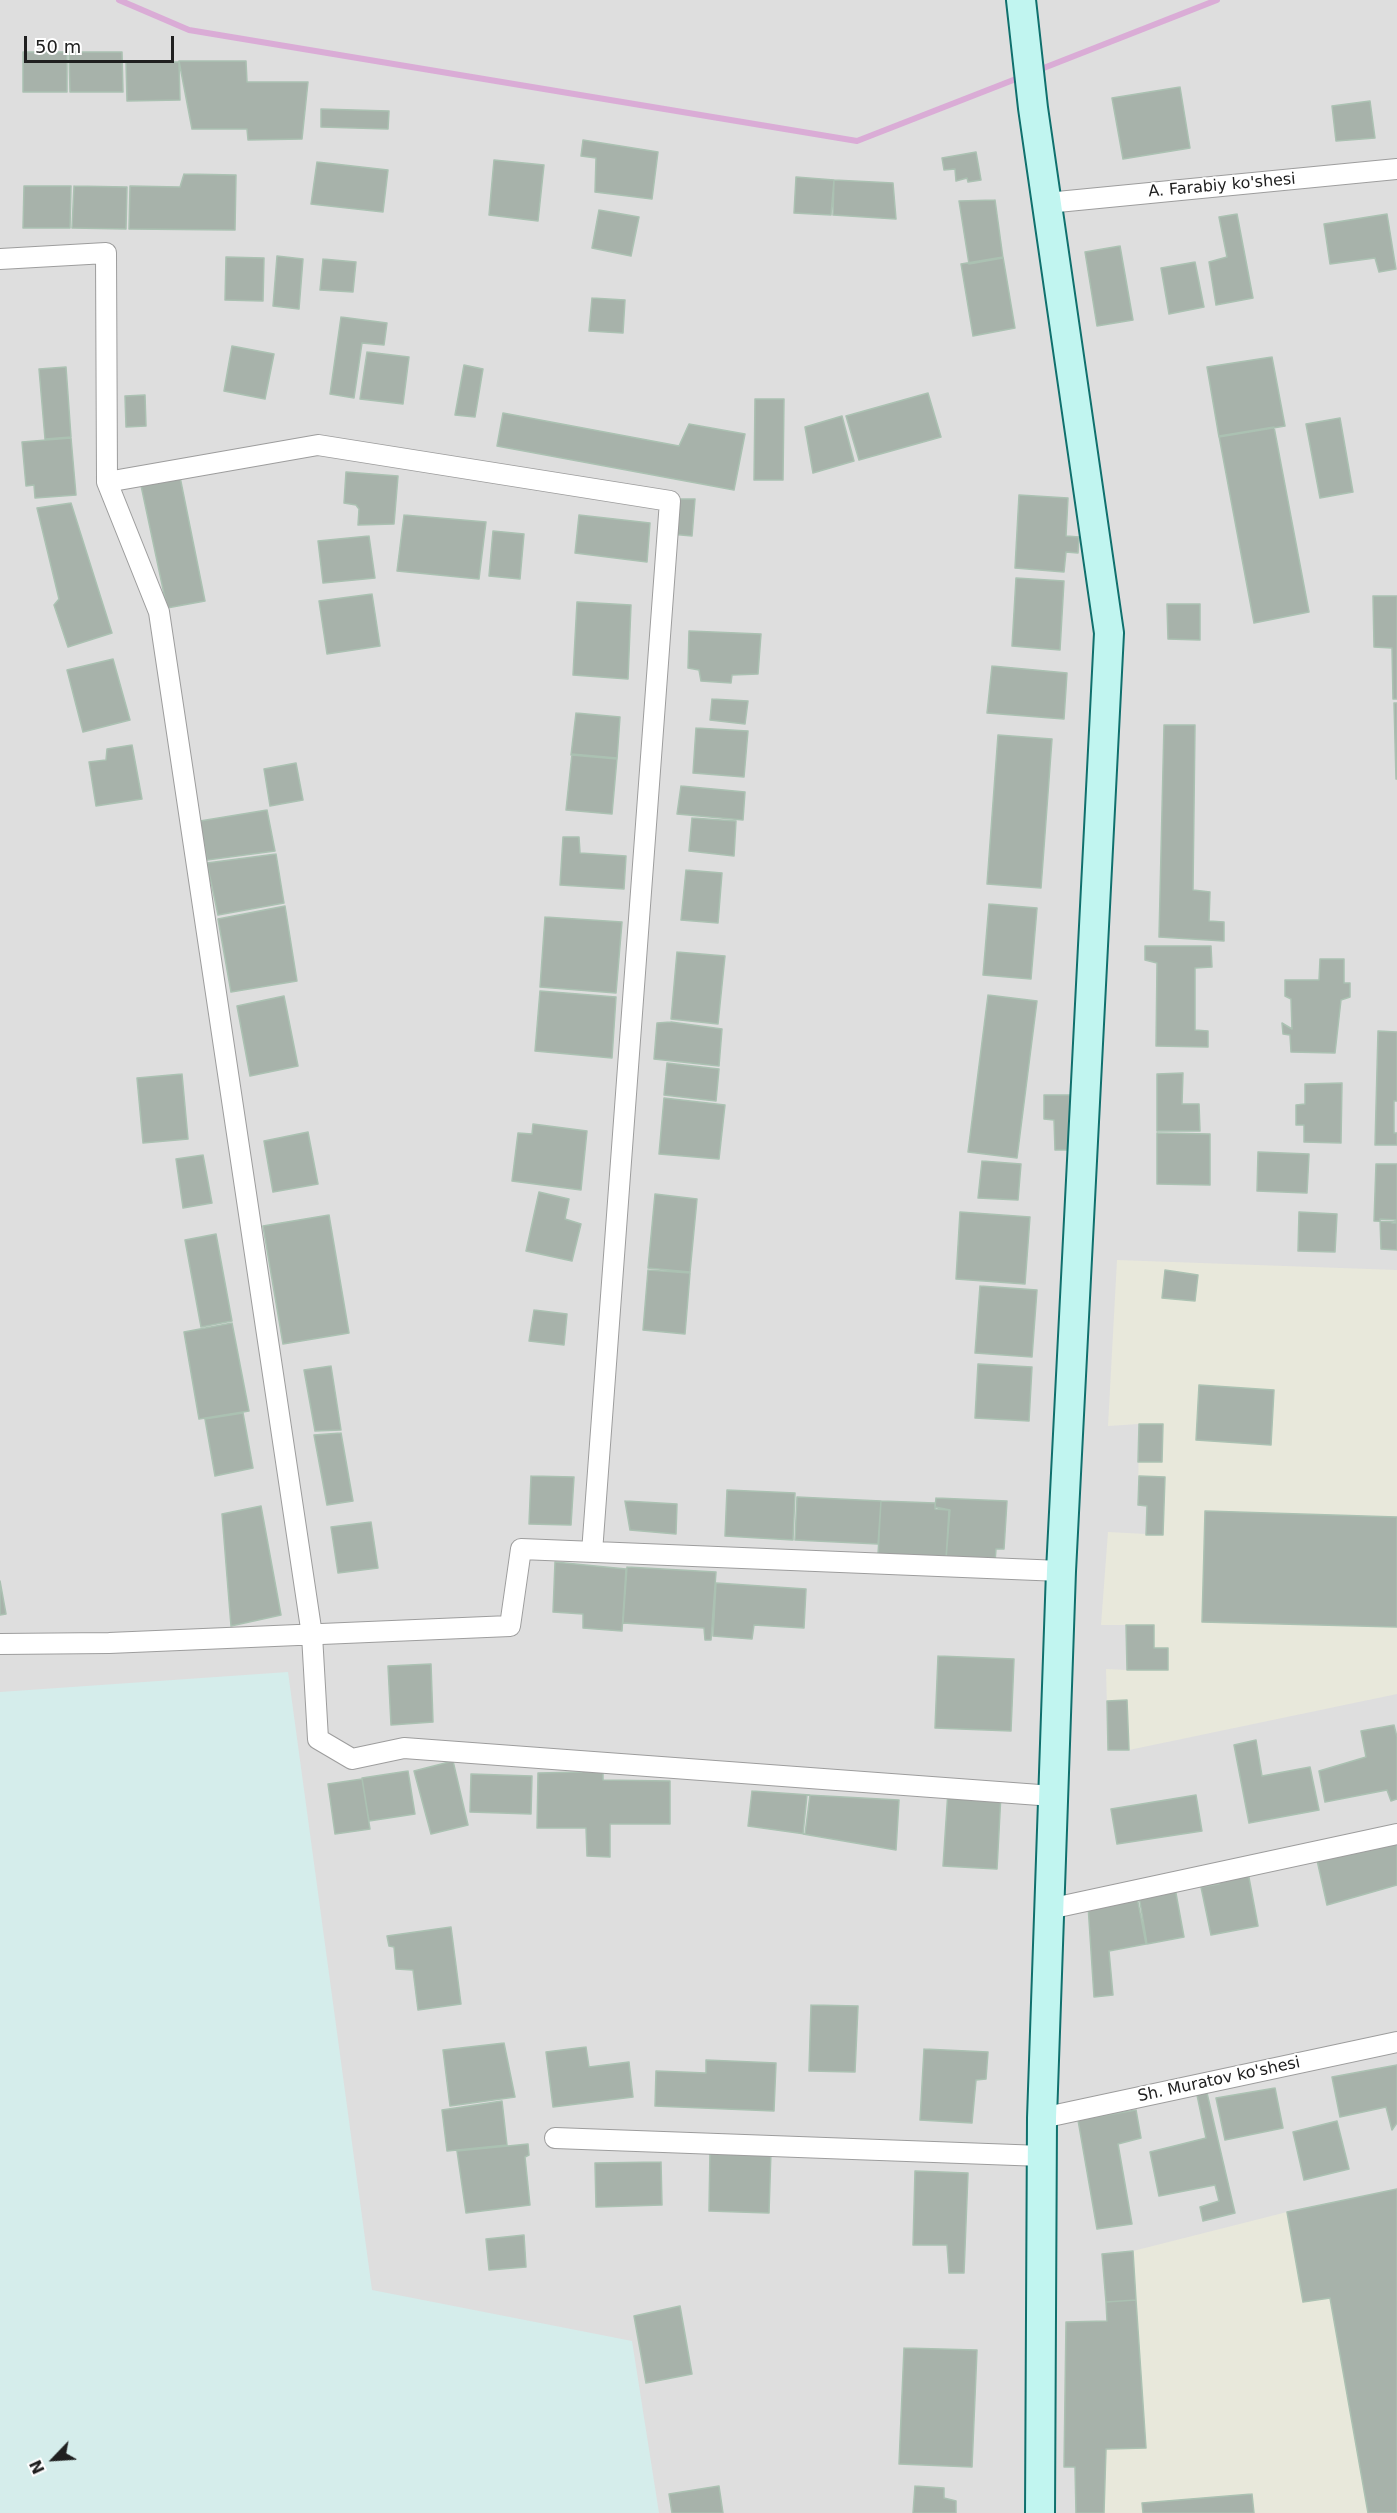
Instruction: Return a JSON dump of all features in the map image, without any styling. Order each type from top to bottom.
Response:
[{"type":"street","points":[[1021,0],[1047,203],[1109,633],[1061,1570],[1042,2118],[1040,2513]]},
{"type":"street","name":"A. Farabiy ko'shesi","points":[[1047,203],[1397,169]]},
{"type":"street","points":[[0,259],[106,253],[106,482],[159,612],[312,1635],[318,1739],[352,1759],[404,1748],[1053,1796]]},
{"type":"street","points":[[106,482],[318,446],[670,501],[592,1552]]},
{"type":"street","points":[[0,1644],[109,1643],[510,1626],[521,1549],[1061,1570]]},
{"type":"street","points":[[1049,1909],[1397,1834]]},
{"type":"street","name":"Sh. Muratov ko'shesi","points":[[1042,2118],[1397,2042]]},
{"type":"street","points":[[555,2138],[1042,2156]]},
{"type":"shaded area","points":[[0,0],[1397,0],[1397,2513],[0,2513]]},
{"type":"shaded area","points":[[1117,1260],[1397,1270],[1397,1694],[1129,1750],[1108,1750],[1106,1669],[1127,1670],[1126,1625],[1101,1625],[1108,1532],[1146,1534],[1147,1506],[1138,1505],[1139,1424],[1108,1426]]},
{"type":"shaded area","points":[[288,1672],[372,2290],[632,2341],[659,2513],[0,2513],[0,1692]]},
{"type":"shaded area","points":[[1397,2189],[1397,2513],[1076,2513],[1075,2467],[1064,2467],[1066,2322],[1107,2321],[1102,2254],[1133,2251],[1287,2212]]},
{"type":"building","points":[[23,52],[67,52],[67,92],[23,92]]},
{"type":"building","points":[[69,52],[122,52],[123,92],[70,92]]},
{"type":"building","points":[[179,61],[246,61],[247,82],[308,82],[302,139],[248,140],[247,129],[192,129]]},
{"type":"building","points":[[126,62],[179,62],[180,100],[127,101]]},
{"type":"building","points":[[1180,87],[1190,148],[1123,159],[1112,98]]},
{"type":"building","points":[[1370,101],[1375,138],[1336,141],[1332,106]]},
{"type":"building","points":[[321,109],[389,111],[388,129],[321,127]]},
{"type":"building","points":[[583,140],[658,152],[652,199],[595,192],[596,158],[581,156]]},
{"type":"building","points":[[976,152],[981,180],[968,182],[967,178],[956,181],[955,169],[944,170],[942,158]]},
{"type":"building","points":[[494,160],[544,165],[538,221],[489,215]]},
{"type":"building","points":[[317,162],[388,170],[383,212],[311,204]]},
{"type":"building","points":[[184,174],[236,175],[235,230],[129,229],[130,186],[180,187]]},
{"type":"building","points":[[796,177],[834,180],[831,215],[794,213]]},
{"type":"building","points":[[834,180],[893,183],[896,219],[833,215]]},
{"type":"building","points":[[24,186],[71,186],[70,228],[23,228]]},
{"type":"building","points":[[74,186],[127,187],[126,229],[72,228]]},
{"type":"building","points":[[995,200],[1003,258],[969,264],[959,201]]},
{"type":"building","points":[[599,210],[639,217],[631,256],[592,248]]},
{"type":"building","points":[[1237,214],[1253,298],[1216,305],[1209,262],[1227,257],[1219,217]]},
{"type":"building","points":[[1387,214],[1396,269],[1379,272],[1375,258],[1330,264],[1324,224]]},
{"type":"building","points":[[1120,246],[1133,320],[1097,326],[1085,252]]},
{"type":"building","points":[[277,256],[303,259],[299,309],[273,306]]},
{"type":"building","points":[[226,257],[264,258],[263,301],[225,300]]},
{"type":"building","points":[[1003,257],[1015,328],[973,336],[961,264]]},
{"type":"building","points":[[323,259],[356,262],[353,292],[320,290]]},
{"type":"building","points":[[1195,262],[1204,307],[1169,314],[1161,268]]},
{"type":"building","points":[[592,298],[625,300],[623,333],[589,331]]},
{"type":"building","points":[[341,317],[387,323],[384,345],[362,343],[354,398],[330,394]]},
{"type":"building","points":[[232,346],[274,354],[265,399],[224,391]]},
{"type":"building","points":[[367,352],[409,357],[403,404],[360,399]]},
{"type":"building","points":[[1272,357],[1285,426],[1219,437],[1207,367]]},
{"type":"building","points":[[464,365],[483,369],[475,417],[455,415]]},
{"type":"building","points":[[66,367],[71,437],[45,439],[39,369]]},
{"type":"building","points":[[928,393],[941,437],[859,460],[846,416]]},
{"type":"building","points":[[145,395],[146,426],[126,427],[125,396]]},
{"type":"building","points":[[755,399],[784,399],[783,480],[754,480]]},
{"type":"building","points":[[503,413],[679,446],[689,424],[745,434],[734,490],[497,446]]},
{"type":"building","points":[[842,416],[854,461],[813,473],[805,427]]},
{"type":"building","points":[[1340,418],[1353,492],[1320,498],[1306,424]]},
{"type":"building","points":[[1274,427],[1309,612],[1254,623],[1219,436]]},
{"type":"building","points":[[71,438],[76,495],[35,498],[34,485],[26,486],[22,442]]},
{"type":"building","points":[[178,467],[205,601],[167,608],[139,476]]},
{"type":"building","points":[[346,472],[398,476],[394,524],[358,525],[359,509],[356,505],[344,503]]},
{"type":"building","points":[[1019,495],[1068,498],[1066,536],[1079,537],[1078,553],[1066,552],[1064,572],[1015,568]]},
{"type":"building","points":[[674,499],[695,499],[692,536],[670,534]]},
{"type":"building","points":[[71,503],[112,633],[68,647],[54,605],[59,599],[37,508]]},
{"type":"building","points":[[404,515],[486,522],[479,579],[397,571]]},
{"type":"building","points":[[579,515],[650,523],[647,562],[575,553]]},
{"type":"building","points":[[493,531],[524,534],[520,579],[489,576]]},
{"type":"building","points":[[369,536],[375,578],[323,583],[318,541]]},
{"type":"building","points":[[1016,578],[1064,581],[1060,650],[1012,646]]},
{"type":"building","points":[[372,594],[380,646],[327,654],[319,601]]},
{"type":"building","points":[[1373,596],[1397,596],[1397,699],[1393,699],[1392,648],[1374,647]]},
{"type":"building","points":[[577,602],[631,605],[628,679],[573,675]]},
{"type":"building","points":[[1167,604],[1200,604],[1200,640],[1168,639]]},
{"type":"building","points":[[689,631],[761,634],[758,674],[732,675],[731,683],[701,681],[699,670],[688,668]]},
{"type":"building","points":[[113,659],[130,720],[83,732],[67,670]]},
{"type":"building","points":[[992,666],[1067,673],[1064,719],[987,713]]},
{"type":"building","points":[[712,699],[748,701],[745,724],[710,720]]},
{"type":"building","points":[[1394,703],[1397,703],[1397,779],[1396,779]]},
{"type":"building","points":[[576,713],[620,717],[617,759],[571,755]]},
{"type":"building","points":[[1164,725],[1195,725],[1193,890],[1210,892],[1209,921],[1224,922],[1224,941],[1159,937]]},
{"type":"building","points":[[696,728],[748,731],[744,777],[693,773]]},
{"type":"building","points":[[998,735],[1052,739],[1041,888],[987,884]]},
{"type":"building","points":[[132,745],[142,799],[96,806],[89,762],[106,760],[107,749]]},
{"type":"building","points":[[572,754],[617,758],[612,814],[566,810]]},
{"type":"building","points":[[296,763],[303,800],[270,806],[264,769]]},
{"type":"building","points":[[681,786],[745,792],[743,820],[677,814]]},
{"type":"building","points":[[267,810],[275,851],[207,860],[200,821]]},
{"type":"building","points":[[692,818],[736,821],[734,856],[689,851]]},
{"type":"building","points":[[563,837],[579,837],[580,853],[626,856],[624,889],[560,885]]},
{"type":"building","points":[[276,854],[284,903],[218,915],[207,863]]},
{"type":"building","points":[[686,870],[722,873],[718,923],[681,920]]},
{"type":"building","points":[[989,904],[1037,908],[1031,979],[983,975]]},
{"type":"building","points":[[285,906],[297,981],[231,992],[218,919]]},
{"type":"building","points":[[545,917],[622,922],[616,993],[540,987]]},
{"type":"building","points":[[1145,946],[1211,946],[1212,967],[1195,968],[1195,1030],[1208,1031],[1208,1047],[1156,1046],[1157,963],[1145,960]]},
{"type":"building","points":[[677,952],[725,956],[718,1024],[671,1019]]},
{"type":"building","points":[[1320,959],[1344,959],[1344,983],[1350,983],[1350,997],[1341,1000],[1335,1053],[1291,1052],[1290,1035],[1283,1034],[1282,1023],[1292,1029],[1291,999],[1285,996],[1285,980],[1319,980]]},
{"type":"building","points":[[540,991],[616,997],[612,1058],[535,1051]]},
{"type":"building","points":[[988,995],[1037,1001],[1017,1158],[968,1152]]},
{"type":"building","points":[[284,996],[298,1066],[250,1076],[237,1006]]},
{"type":"building","points":[[671,1022],[722,1029],[719,1066],[654,1059],[657,1023]]},
{"type":"building","points":[[1378,1031],[1397,1032],[1397,1101],[1394,1101],[1394,1133],[1397,1133],[1397,1145],[1375,1145]]},
{"type":"building","points":[[667,1063],[719,1069],[716,1101],[664,1095]]},
{"type":"building","points":[[1183,1073],[1182,1104],[1199,1104],[1200,1131],[1157,1131],[1157,1074]]},
{"type":"building","points":[[182,1074],[188,1139],[143,1143],[137,1078]]},
{"type":"building","points":[[1342,1083],[1341,1143],[1304,1142],[1304,1125],[1296,1125],[1296,1105],[1305,1104],[1305,1084]]},
{"type":"building","points":[[1044,1095],[1071,1095],[1072,1150],[1055,1150],[1054,1120],[1044,1119]]},
{"type":"building","points":[[664,1098],[725,1105],[719,1159],[659,1154]]},
{"type":"building","points":[[533,1124],[587,1131],[581,1190],[512,1181],[518,1133],[532,1134]]},
{"type":"building","points":[[308,1132],[318,1184],[273,1192],[264,1141]]},
{"type":"building","points":[[1157,1133],[1210,1134],[1210,1185],[1157,1184]]},
{"type":"building","points":[[1258,1152],[1309,1154],[1307,1193],[1257,1191]]},
{"type":"building","points":[[203,1155],[212,1203],[183,1208],[176,1159]]},
{"type":"building","points":[[982,1161],[1021,1164],[1018,1200],[978,1198]]},
{"type":"building","points":[[1376,1164],[1397,1164],[1397,1222],[1374,1221]]},
{"type":"building","points":[[539,1192],[569,1199],[565,1219],[581,1224],[572,1261],[526,1251]]},
{"type":"building","points":[[655,1194],[697,1199],[690,1272],[648,1268]]},
{"type":"building","points":[[960,1212],[1030,1217],[1025,1284],[956,1279]]},
{"type":"building","points":[[1299,1212],[1337,1214],[1335,1252],[1298,1251]]},
{"type":"building","points":[[329,1215],[349,1333],[283,1344],[263,1226]]},
{"type":"building","points":[[1380,1219],[1397,1220],[1392,1223],[1397,1223],[1397,1250],[1381,1249]]},
{"type":"building","points":[[216,1234],[232,1321],[201,1327],[185,1240]]},
{"type":"building","points":[[648,1270],[690,1273],[685,1334],[643,1330]]},
{"type":"building","points":[[1165,1270],[1198,1275],[1195,1301],[1162,1298]]},
{"type":"building","points":[[980,1286],[1037,1290],[1032,1357],[975,1353]]},
{"type":"building","points":[[534,1310],[567,1314],[564,1345],[529,1341]]},
{"type":"building","points":[[232,1323],[249,1411],[199,1419],[184,1332]]},
{"type":"building","points":[[978,1364],[1032,1367],[1029,1421],[975,1418]]},
{"type":"building","points":[[331,1366],[341,1430],[315,1431],[304,1370]]},
{"type":"building","points":[[1199,1385],[1274,1390],[1271,1445],[1196,1440]]},
{"type":"building","points":[[243,1413],[253,1468],[215,1476],[205,1419]]},
{"type":"building","points":[[1139,1424],[1163,1424],[1162,1462],[1138,1462]]},
{"type":"building","points":[[341,1433],[353,1501],[327,1505],[314,1435]]},
{"type":"building","points":[[531,1476],[574,1477],[571,1525],[529,1524]]},
{"type":"building","points":[[1139,1476],[1165,1477],[1163,1535],[1146,1535],[1147,1506],[1138,1505]]},
{"type":"building","points":[[727,1490],[795,1493],[793,1540],[725,1536]]},
{"type":"building","points":[[797,1497],[881,1501],[878,1544],[795,1540]]},
{"type":"building","points":[[936,1498],[1007,1501],[1004,1549],[996,1549],[995,1562],[946,1559],[950,1510],[935,1507]]},
{"type":"building","points":[[625,1501],[677,1504],[676,1534],[630,1530]]},
{"type":"building","points":[[881,1501],[935,1503],[935,1509],[949,1510],[946,1559],[878,1555]]},
{"type":"building","points":[[261,1506],[281,1615],[231,1626],[222,1514]]},
{"type":"building","points":[[1205,1511],[1397,1517],[1397,1627],[1202,1622]]},
{"type":"building","points":[[371,1522],[378,1568],[338,1573],[331,1527]]},
{"type":"building","points":[[555,1562],[626,1569],[622,1631],[583,1628],[583,1614],[553,1612]]},
{"type":"building","points":[[627,1567],[716,1572],[711,1640],[705,1640],[704,1628],[623,1623]]},
{"type":"building","points":[[0,1581],[6,1614],[0,1615]]},
{"type":"building","points":[[716,1583],[806,1589],[804,1628],[754,1625],[752,1639],[713,1636]]},
{"type":"building","points":[[1126,1625],[1154,1625],[1154,1648],[1168,1648],[1168,1670],[1127,1670]]},
{"type":"building","points":[[938,1656],[1014,1659],[1011,1731],[935,1728]]},
{"type":"building","points":[[431,1664],[433,1722],[391,1725],[388,1666]]},
{"type":"building","points":[[1127,1700],[1129,1750],[1108,1750],[1107,1701]]},
{"type":"building","points":[[1394,1725],[1397,1737],[1397,1799],[1391,1801],[1387,1790],[1325,1802],[1319,1771],[1366,1757],[1361,1731]]},
{"type":"building","points":[[1256,1740],[1262,1776],[1310,1767],[1319,1810],[1249,1823],[1234,1745]]},
{"type":"building","points":[[453,1761],[468,1825],[431,1834],[414,1771]]},
{"type":"building","points":[[583,1765],[603,1765],[603,1780],[670,1781],[670,1824],[610,1824],[610,1857],[587,1856],[586,1828],[537,1828],[538,1773],[582,1772]]},
{"type":"building","points":[[408,1771],[415,1814],[369,1821],[362,1778]]},
{"type":"building","points":[[471,1774],[532,1776],[531,1814],[470,1812]]},
{"type":"building","points":[[362,1779],[370,1829],[335,1834],[328,1784]]},
{"type":"building","points":[[752,1791],[810,1795],[805,1834],[748,1826]]},
{"type":"building","points":[[948,1791],[1001,1794],[997,1869],[943,1866]]},
{"type":"building","points":[[807,1795],[899,1800],[896,1850],[803,1834]]},
{"type":"building","points":[[1196,1795],[1202,1831],[1117,1844],[1111,1809]]},
{"type":"building","points":[[1397,1843],[1397,1885],[1327,1905],[1317,1860]]},
{"type":"building","points":[[1247,1867],[1258,1926],[1211,1935],[1201,1887],[1219,1884],[1218,1873]]},
{"type":"building","points":[[1173,1877],[1184,1937],[1147,1944],[1137,1884]]},
{"type":"building","points":[[1137,1897],[1146,1944],[1109,1951],[1113,1995],[1094,1997],[1088,1905]]},
{"type":"building","points":[[451,1927],[461,2004],[418,2010],[413,1970],[396,1969],[394,1947],[389,1946],[387,1936]]},
{"type":"building","points":[[811,2005],[858,2006],[855,2072],[809,2071]]},
{"type":"building","points":[[504,2043],[515,2097],[450,2106],[443,2050]]},
{"type":"building","points":[[586,2047],[589,2067],[629,2062],[633,2097],[553,2107],[546,2052]]},
{"type":"building","points":[[924,2049],[988,2052],[986,2079],[976,2080],[972,2123],[920,2120]]},
{"type":"building","points":[[706,2060],[776,2063],[774,2111],[655,2106],[656,2071],[706,2073]]},
{"type":"building","points":[[1397,2065],[1397,2123],[1392,2130],[1386,2107],[1340,2117],[1332,2077]]},
{"type":"building","points":[[1275,2088],[1283,2128],[1225,2140],[1216,2098]]},
{"type":"building","points":[[1207,2093],[1235,2213],[1203,2221],[1200,2207],[1219,2201],[1215,2185],[1159,2196],[1150,2152],[1206,2138],[1197,2095]]},
{"type":"building","points":[[502,2101],[507,2145],[447,2151],[442,2110]]},
{"type":"building","points":[[1136,2110],[1141,2138],[1118,2144],[1132,2224],[1097,2229],[1078,2120]]},
{"type":"building","points":[[1337,2121],[1349,2169],[1304,2180],[1293,2132]]},
{"type":"building","points":[[528,2144],[529,2155],[525,2157],[530,2205],[466,2213],[457,2151]]},
{"type":"building","points":[[710,2149],[771,2151],[769,2213],[709,2211]]},
{"type":"building","points":[[661,2162],[662,2205],[596,2207],[595,2163]]},
{"type":"building","points":[[915,2171],[968,2173],[964,2273],[949,2273],[947,2245],[913,2245]]},
{"type":"building","points":[[1397,2189],[1397,2513],[1368,2513],[1330,2298],[1303,2302],[1287,2212]]},
{"type":"building","points":[[524,2235],[526,2267],[489,2270],[486,2239]]},
{"type":"building","points":[[1133,2251],[1136,2300],[1106,2302],[1102,2254]]},
{"type":"building","points":[[1136,2300],[1146,2448],[1106,2449],[1104,2513],[1076,2513],[1075,2467],[1064,2467],[1066,2322],[1107,2321],[1106,2302]]},
{"type":"building","points":[[680,2306],[692,2374],[646,2383],[634,2316]]},
{"type":"building","points":[[904,2348],[977,2350],[972,2467],[899,2464]]},
{"type":"building","points":[[719,2486],[723,2513],[672,2513],[669,2494]]},
{"type":"building","points":[[915,2486],[944,2488],[944,2498],[956,2501],[956,2513],[913,2513]]},
{"type":"building","points":[[1252,2494],[1254,2513],[1143,2513],[1142,2503]]},
{"type":"waterway","points":[[119,0],[189,30],[857,141],[1021,77]]},
{"type":"waterway","points":[[1036,71],[1217,0]]}]
